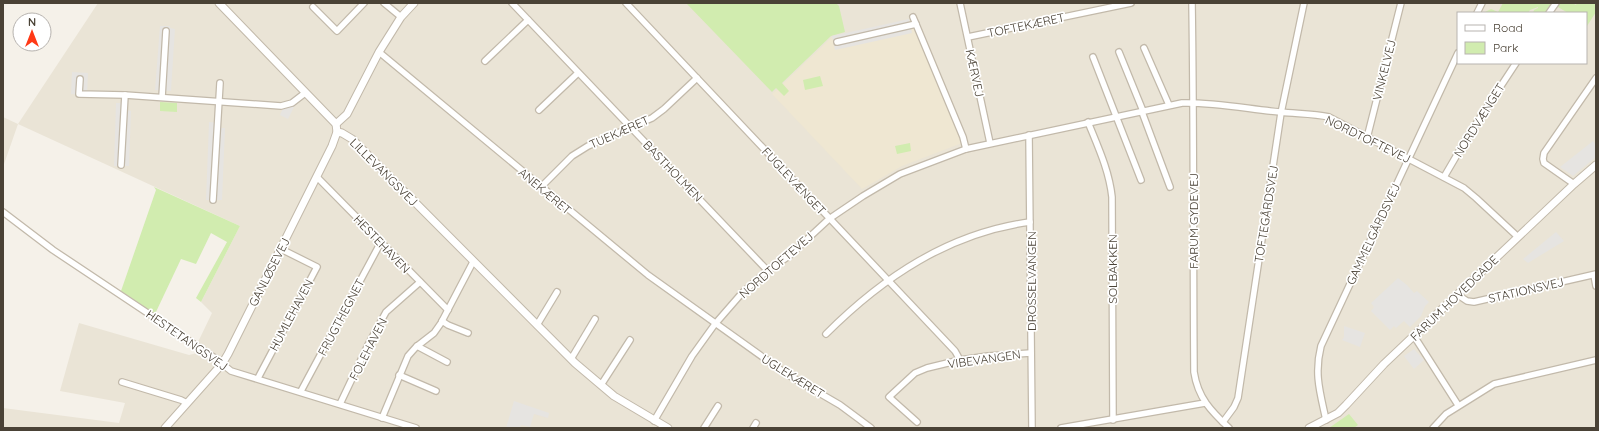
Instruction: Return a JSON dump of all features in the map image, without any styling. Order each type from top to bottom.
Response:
[{"type":"street","points":[[219,3],[336,124],[347,114],[379,52],[402,17],[414,3]]},
{"type":"street","points":[[313,7],[337,31],[364,3]]},
{"type":"street","points":[[384,3],[402,17]]},
{"type":"street","name":"BASTHOLMEN","points":[[512,3],[767,270]]},
{"type":"street","name":"FUGLEVÆNGET","points":[[626,3],[955,351],[960,360]]},
{"type":"street","name":"KÆRVEJ","points":[[960,3],[990,143]]},
{"type":"street","name":"TOFTEKÆRET","points":[[968,37],[1131,3]]},
{"type":"street","name":"FARUM GYDEVEJ","points":[[1192,3],[1194,103],[1192,204],[1194,372],[1198,391],[1205,403],[1229,428]]},
{"type":"street","name":"TOFTEGÅRDSVEJ","points":[[1223,422],[1234,407],[1238,398],[1281,113],[1304,3]]},
{"type":"street","name":"VINKELVEJ","points":[[1367,138],[1401,3]]},
{"type":"street","points":[[1478,12],[1482,3]]},
{"type":"street","points":[[1550,12],[1556,3]]},
{"type":"street","points":[[913,18],[963,137],[966,149]]},
{"type":"street","points":[[485,61],[528,20]]},
{"type":"street","points":[[837,42],[916,24]]},
{"type":"street","points":[[162,97],[166,31]]},
{"type":"street","points":[[1144,48],[1169,105]]},
{"type":"street","name":"ANEKÆRET","points":[[379,52],[648,275],[715,324]]},
{"type":"street","points":[[1119,52],[1170,187]]},
{"type":"street","name":"GAMMELGÅRDSVEJ","points":[[1326,420],[1317,373],[1317,362],[1321,346],[1457,55]]},
{"type":"street","points":[[1093,57],[1141,180]]},
{"type":"street","name":"NORDVÆNGET","points":[[1444,177],[1468,136],[1515,64]]},
{"type":"street","points":[[539,110],[578,73]]},
{"type":"street","name":"TUEKÆRET","points":[[541,187],[572,156],[588,146],[652,118],[664,109],[697,78]]},
{"type":"street","points":[[1574,184],[1544,162],[1543,157],[1544,153],[1596,78]]},
{"type":"street","points":[[80,79],[79,94],[162,97],[281,106],[292,103],[305,93]]},
{"type":"street","points":[[213,200],[220,83]]},
{"type":"street","points":[[122,165],[125,95]]},
{"type":"street","name":"NORDTOFTEVEJ","points":[[654,421],[692,356],[715,324],[742,293],[767,270],[788,256],[829,219],[900,174],[966,149],[1116,116],[1142,112],[1169,105],[1194,103],[1329,117],[1444,177],[1476,198],[1518,237]]},
{"type":"street","name":"SOLBAKKEN","points":[[1088,122],[1111,182],[1113,420]]},
{"type":"street","name":"LILLEVANGSVEJ","points":[[336,124],[337,132],[352,139],[571,359],[614,396],[668,428]]},
{"type":"street","name":"GANLØSEVEJ","points":[[165,428],[222,364],[317,177],[337,132]]},
{"type":"street","name":"DROSSELVANGEN","points":[[1030,135],[1032,428]]},
{"type":"street","name":"FARUM HOVEDGADE","points":[[1310,428],[1338,413],[1384,364],[1574,184],[1596,165]]},
{"type":"street","name":"HESTEHAVEN","points":[[317,177],[448,310]]},
{"type":"street","name":"HESTETANGSVEJ","points":[[3,212],[52,250],[215,358],[231,371],[301,391],[416,428]]},
{"type":"street","points":[[826,334],[887,280],[918,260],[962,240],[1005,226],[1030,222]]},
{"type":"street","name":"FRUGTHEGNET","points":[[301,391],[381,242]]},
{"type":"street","name":"HUMLEHAVEN","points":[[258,378],[317,267],[281,249]]},
{"type":"street","points":[[382,418],[408,356],[417,346],[434,333],[442,321],[473,262]]},
{"type":"street","points":[[1595,274],[1596,286]]},
{"type":"street","name":"STATIONSVEJ","points":[[1458,295],[1465,300],[1474,302],[1595,274]]},
{"type":"street","name":"FOLEHAVEN","points":[[340,404],[368,344],[386,312],[420,282]]},
{"type":"street","points":[[537,325],[557,292]]},
{"type":"street","points":[[571,359],[595,319]]},
{"type":"street","points":[[442,321],[468,333]]},
{"type":"street","name":"UGLEKÆRET","points":[[715,324],[785,373],[840,405],[871,428]]},
{"type":"street","points":[[1414,336],[1458,405]]},
{"type":"street","points":[[601,386],[630,340]]},
{"type":"street","points":[[417,346],[447,362]]},
{"type":"street","name":"VIBEVANGEN","points":[[917,422],[890,397],[915,372],[960,360],[988,356],[1031,353]]},
{"type":"street","points":[[1433,428],[1446,414],[1458,405],[1494,384],[1596,360]]},
{"type":"street","points":[[399,375],[436,391]]},
{"type":"street","points":[[122,382],[187,403]]},
{"type":"street","points":[[1061,428],[1205,403]]},
{"type":"street","points":[[704,428],[718,406]]},
{"type":"shaded area","points":[[98,3],[1596,3],[1596,428],[3,428],[3,408],[119,423],[125,403],[60,391],[79,323],[189,355],[201,352],[198,342],[212,313],[201,302],[240,226],[18,124]]},
{"type":"shaded area","points":[[909,19],[912,33],[835,50],[832,36]]},
{"type":"shaded area","points":[[913,20],[962,143],[902,166],[862,189],[772,94],[832,37]]},
{"type":"shaded area","points":[[160,26],[170,26],[170,28],[175,29],[171,91],[155,90]]},
{"type":"shaded area","points":[[72,72],[88,73],[87,95],[71,94]]},
{"type":"shaded area","points":[[116,103],[127,103],[127,110],[131,111],[129,166],[114,166]]},
{"type":"shaded area","points":[[292,103],[295,105],[288,119],[280,115],[284,106]]},
{"type":"shaded area","points":[[3,117],[18,124],[3,167]]},
{"type":"shaded area","points":[[209,122],[220,123],[220,128],[225,128],[222,200],[206,200]]},
{"type":"shaded area","points":[[1593,141],[1596,145],[1596,157],[1573,176],[1560,167]]},
{"type":"shaded area","points":[[1556,232],[1564,241],[1528,263],[1523,259]]},
{"type":"shaded area","points":[[1398,278],[1414,293],[1417,291],[1429,302],[1425,306],[1421,316],[1410,327],[1404,321],[1396,328],[1394,326],[1390,330],[1371,311],[1374,307],[1371,303]]},
{"type":"shaded area","points":[[1344,326],[1365,333],[1360,347],[1342,340],[1344,337]]},
{"type":"shaded area","points":[[1414,349],[1424,360],[1414,369],[1404,356]]},
{"type":"shaded area","points":[[514,401],[549,413],[548,418],[534,414],[530,427],[521,425],[520,428],[506,428]]},
{"type":"green space","points":[[686,3],[836,3],[839,6],[845,32],[831,36],[782,83],[789,91],[784,96],[776,88],[772,92]]},
{"type":"green space","points":[[1503,3],[1552,3],[1546,12],[1533,12],[1538,7],[1529,12],[1498,12]]},
{"type":"green space","points":[[1560,3],[1572,3],[1576,5],[1577,3],[1596,3],[1596,12],[1587,26],[1587,12],[1566,12],[1558,7]]},
{"type":"green space","points":[[1491,9],[1498,12],[1485,12]]},
{"type":"green space","points":[[820,76],[823,86],[805,90],[803,80]]},
{"type":"green space","points":[[160,102],[177,103],[177,112],[160,111]]},
{"type":"green space","points":[[910,143],[911,151],[897,154],[895,146]]},
{"type":"green space","points":[[154,187],[240,226],[201,302],[196,298],[227,242],[211,233],[196,264],[181,259],[155,314],[121,291],[156,190]]},
{"type":"green space","points":[[1349,414],[1358,425],[1354,428],[1329,428]]}]
